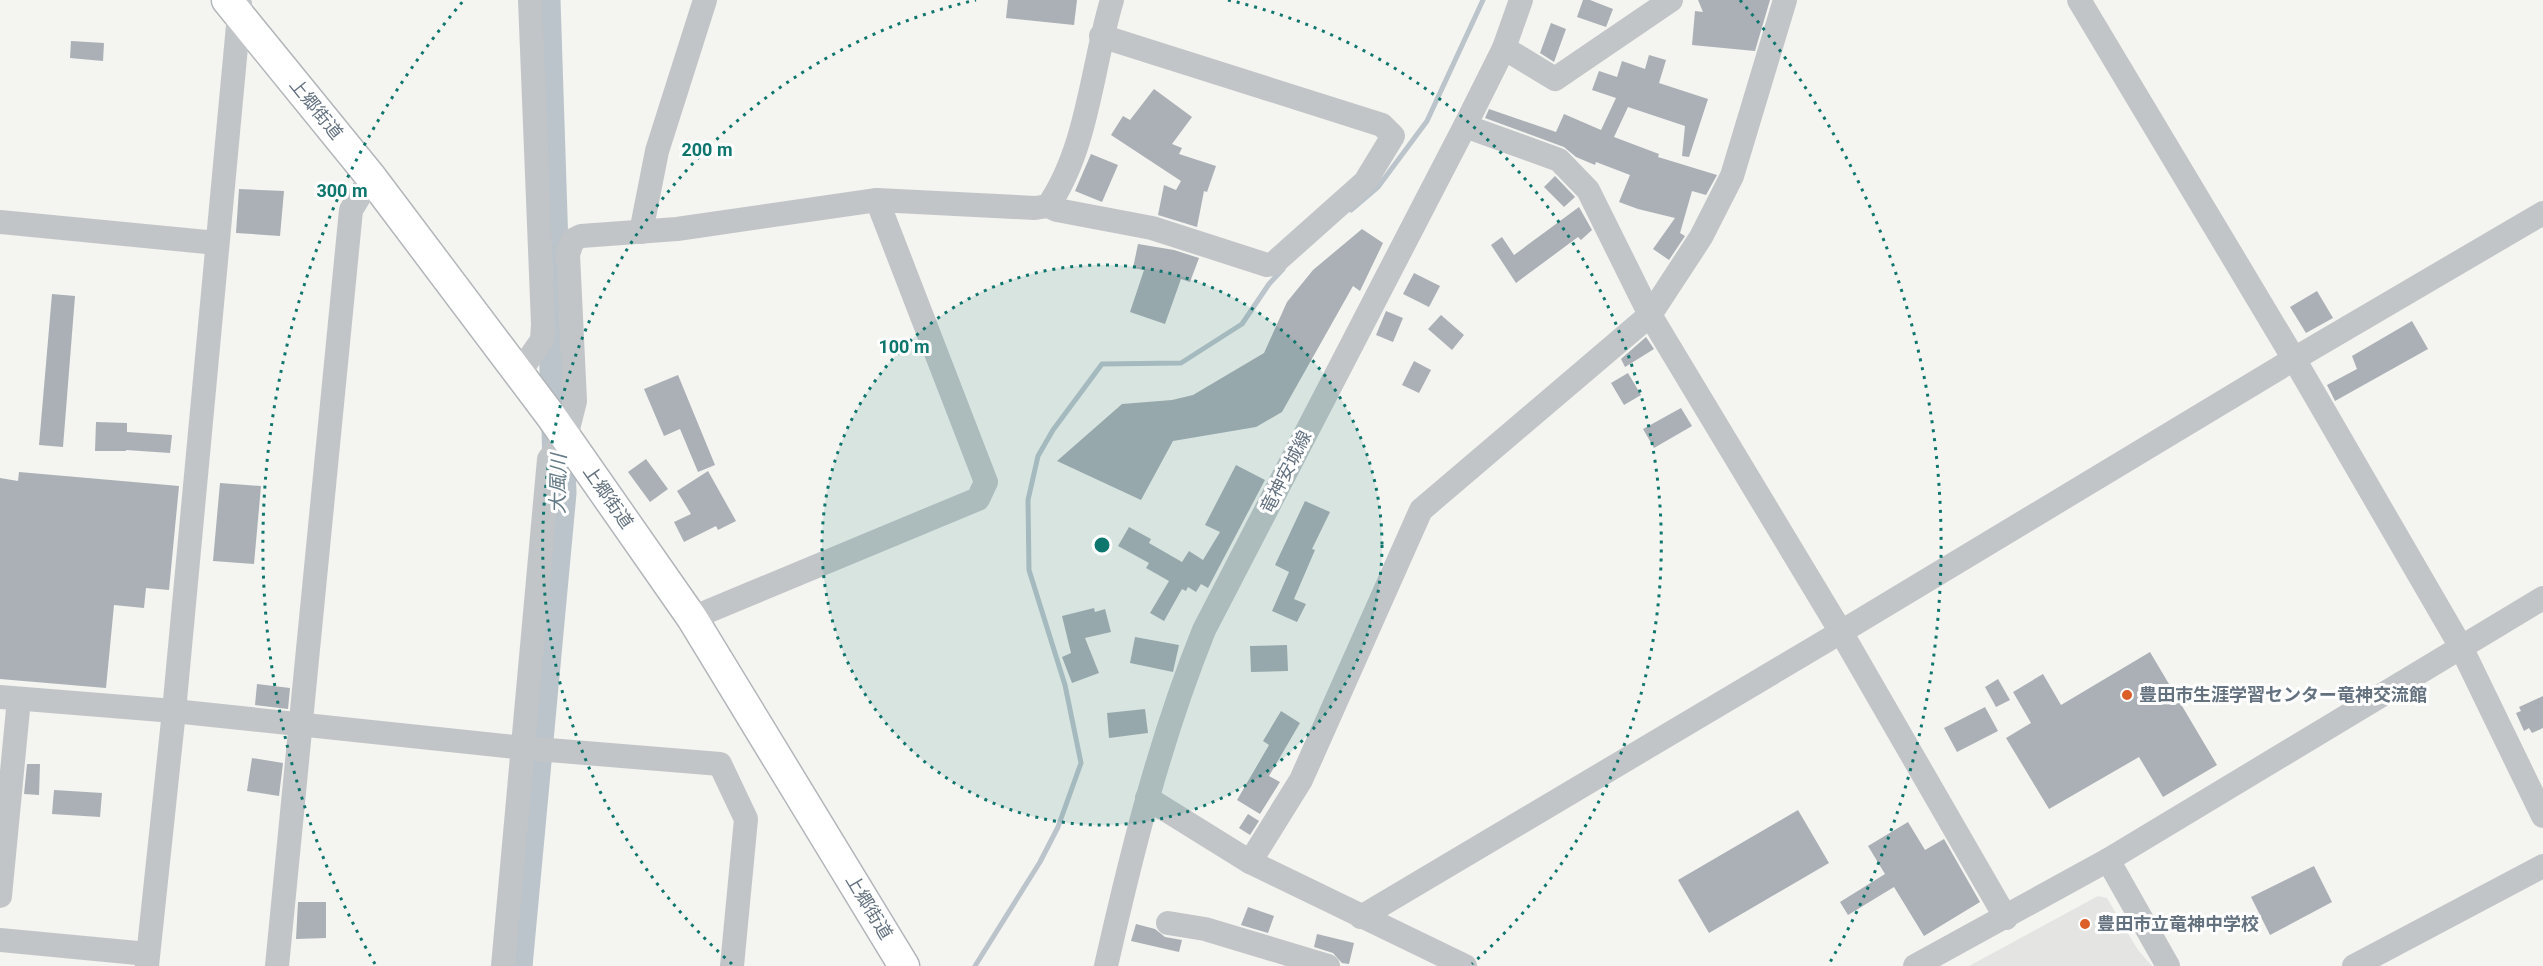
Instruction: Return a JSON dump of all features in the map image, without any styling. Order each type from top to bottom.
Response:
[{"type":"main road","name":"上郷街道","points":[[236,5],[371,177],[519,373],[692,618],[904,966]]},
{"type":"street","points":[[519,373],[542,340],[543,324],[530,0]]},
{"type":"street","points":[[641,232],[657,151],[705,0]]},
{"type":"street","points":[[1048,206],[1058,191],[1084,123],[1101,36],[1112,0]]},
{"type":"street","name":"竜神安城線","points":[[1106,966],[1147,798],[1181,687],[1204,630],[1465,126],[1504,48],[1521,0]]},
{"type":"street","points":[[1504,48],[1555,79],[1671,0]]},
{"type":"street","points":[[1250,862],[1301,780],[1421,510],[1650,315],[1701,237],[1732,176],[1785,0]]},
{"type":"street","points":[[2079,0],[2294,359],[2461,647],[2543,816]]},
{"type":"street","points":[[0,940],[148,960],[174,711],[217,243],[236,5]]},
{"type":"street","points":[[503,966],[549,459],[566,437],[575,401],[568,254],[573,240],[581,236],[677,230],[877,200],[1035,208],[1048,206],[1057,210],[1152,228],[1260,263],[1273,264],[1365,183],[1393,136],[1382,124],[1101,36]]},
{"type":"street","points":[[1465,126],[1559,160],[1587,190],[1650,315],[1841,632],[2006,918]]},
{"type":"street","points":[[276,966],[351,210],[371,177]]},
{"type":"street","points":[[692,618],[978,499],[986,482],[877,200]]},
{"type":"street","points":[[1361,916],[1841,632],[2294,359],[2541,218]]},
{"type":"street","points":[[0,222],[217,243]]},
{"type":"street","points":[[1915,966],[2108,860],[2543,598]]},
{"type":"street","points":[[0,896],[9,698],[301,723],[524,748],[720,764],[746,819],[732,966]]},
{"type":"street","points":[[1147,798],[1250,862],[1465,966]]},
{"type":"street","points":[[2108,860],[2168,966]]},
{"type":"street","points":[[2354,966],[2543,866]]},
{"type":"street","points":[[1168,923],[1205,929],[1328,966]]},
{"type":"shaded area","name":"豊田市立竜神中学校","points":[[2098,896],[2107,898],[2138,950],[2152,966],[1969,966]]},
{"type":"building","points":[[1008,0],[1077,0],[1074,25],[1006,18]]},
{"type":"building","points":[[1583,0],[1590,0],[1613,9],[1606,27],[1577,17]]},
{"type":"building","points":[[1698,0],[1770,0],[1755,51],[1692,45],[1695,11],[1703,12]]},
{"type":"building","points":[[1551,23],[1566,29],[1554,62],[1540,53]]},
{"type":"building","points":[[71,41],[104,43],[103,61],[70,58]]},
{"type":"building","points":[[1649,55],[1666,60],[1659,83],[1708,99],[1689,157],[1682,156],[1685,126],[1628,107],[1614,137],[1659,154],[1658,157],[1717,175],[1706,195],[1692,191],[1680,233],[1685,236],[1669,260],[1653,249],[1675,218],[1619,202],[1630,175],[1596,162],[1595,165],[1576,157],[1564,147],[1485,118],[1489,109],[1556,132],[1564,114],[1601,130],[1616,98],[1592,90],[1599,71],[1617,77],[1622,61],[1645,69]]},
{"type":"building","points":[[1154,89],[1192,117],[1172,144],[1182,148],[1179,154],[1216,166],[1207,192],[1204,191],[1197,227],[1158,215],[1164,185],[1176,190],[1181,181],[1111,135],[1123,116],[1130,120]]},
{"type":"building","points":[[1091,154],[1118,165],[1102,202],[1075,191]]},
{"type":"building","points":[[1555,176],[1575,197],[1564,207],[1544,187]]},
{"type":"building","points":[[239,189],[284,191],[280,236],[236,233]]},
{"type":"building","points":[[1579,207],[1592,230],[1581,240],[1578,237],[1516,283],[1491,245],[1502,237],[1514,255]]},
{"type":"building","points":[[1362,229],[1383,243],[1360,291],[1353,286],[1282,412],[1256,427],[1173,441],[1141,500],[1057,461],[1122,404],[1172,400],[1193,395],[1264,353],[1287,302],[1313,270]]},
{"type":"building","points":[[1138,244],[1174,250],[1199,258],[1190,282],[1181,279],[1165,324],[1130,312],[1144,270],[1133,268]]},
{"type":"building","points":[[1414,273],[1440,286],[1429,307],[1403,294]]},
{"type":"building","points":[[2317,291],[2333,318],[2306,333],[2290,307]]},
{"type":"building","points":[[52,294],[75,296],[63,447],[39,445]]},
{"type":"building","points":[[1386,311],[1403,318],[1393,342],[1376,335]]},
{"type":"building","points":[[1441,315],[1464,335],[1452,350],[1428,329]]},
{"type":"building","points":[[2412,321],[2428,349],[2335,401],[2327,385],[2357,369],[2352,356]]},
{"type":"building","points":[[1646,337],[1654,349],[1625,367],[1621,359]]},
{"type":"building","points":[[1414,361],[1431,370],[1419,393],[1402,385]]},
{"type":"building","points":[[1628,373],[1641,395],[1624,405],[1611,383]]},
{"type":"building","points":[[678,375],[715,465],[698,472],[680,429],[664,436],[644,389]]},
{"type":"building","points":[[1681,408],[1692,426],[1654,448],[1643,429]]},
{"type":"building","points":[[96,422],[127,423],[127,432],[172,435],[170,453],[126,450],[95,451]]},
{"type":"building","points":[[646,459],[668,489],[650,502],[628,472]]},
{"type":"building","points":[[1236,465],[1265,480],[1208,588],[1201,584],[1196,592],[1188,587],[1186,591],[1182,589],[1164,621],[1150,613],[1169,581],[1146,568],[1149,563],[1118,546],[1129,527],[1151,539],[1149,543],[1182,562],[1189,551],[1203,560],[1220,532],[1205,525]]},
{"type":"building","points":[[708,471],[736,521],[718,530],[716,526],[684,542],[674,522],[691,514],[677,491]]},
{"type":"building","points":[[19,472],[179,486],[169,590],[146,588],[144,608],[114,605],[106,688],[0,679],[0,478],[18,481]]},
{"type":"building","points":[[220,483],[261,486],[254,564],[213,561]]},
{"type":"building","points":[[1305,501],[1330,512],[1312,549],[1315,550],[1294,599],[1306,604],[1297,622],[1272,611],[1289,572],[1275,565]]},
{"type":"building","points":[[1094,608],[1095,612],[1105,609],[1111,632],[1085,638],[1099,673],[1072,683],[1062,657],[1071,653],[1062,616]]},
{"type":"building","points":[[1135,637],[1179,645],[1173,672],[1130,663]]},
{"type":"building","points":[[1287,645],[1288,671],[1251,672],[1250,646]]},
{"type":"building","name":"豊田市生涯学習センター竜神交流館","points":[[2150,652],[2217,765],[2163,797],[2139,757],[2049,809],[2006,738],[2031,723],[2013,692],[2043,674],[2061,705]]},
{"type":"building","points":[[1998,679],[2010,700],[1996,707],[1985,687]]},
{"type":"building","points":[[257,684],[290,688],[288,709],[255,705]]},
{"type":"building","points":[[2543,696],[2543,728],[2532,733],[2529,728],[2524,731],[2516,713],[2521,711],[2519,707]]},
{"type":"building","points":[[1985,707],[1998,731],[1957,752],[1944,728]]},
{"type":"building","points":[[1145,709],[1148,733],[1109,738],[1107,713]]},
{"type":"building","points":[[1281,711],[1300,723],[1269,776],[1280,782],[1260,814],[1237,800],[1269,745],[1263,741]]},
{"type":"building","points":[[252,758],[283,763],[279,796],[247,791]]},
{"type":"building","points":[[27,764],[40,764],[39,795],[24,794]]},
{"type":"building","points":[[54,790],[102,793],[100,817],[52,814]]},
{"type":"building","points":[[1798,810],[1829,863],[1709,933],[1678,880]]},
{"type":"building","points":[[1248,814],[1259,821],[1250,835],[1239,828]]},
{"type":"building","points":[[1908,822],[1925,850],[1944,839],[1980,902],[1924,936],[1894,887],[1848,915],[1840,902],[1885,874],[1868,846]]},
{"type":"building","points":[[2314,866],[2332,902],[2270,935],[2251,897]]},
{"type":"building","points":[[298,902],[326,902],[326,938],[296,939]]},
{"type":"building","points":[[1248,907],[1274,916],[1268,933],[1241,925]]},
{"type":"building","points":[[1136,924],[1155,929],[1165,937],[1182,940],[1179,952],[1131,941]]},
{"type":"building","points":[[1317,934],[1354,943],[1349,964],[1342,963],[1333,953],[1314,947]]},
{"type":"waterway","name":"大風川","points":[[516,966],[560,493],[544,0]]},
{"type":"waterway","points":[[1351,210],[1378,187],[1427,121],[1483,0]]},
{"type":"waterway","points":[[975,966],[1040,862],[1058,827],[1081,763],[1065,685],[1029,570],[1028,500],[1038,456],[1053,430],[1102,364],[1181,363],[1242,324],[1269,284],[1283,269]]},
{"type":"place","name":"豊田市生涯学習センター竜神交流館","points":[[2127,695]]},
{"type":"place","name":"豊田市立竜神中学校","points":[[2085,924]]}]
